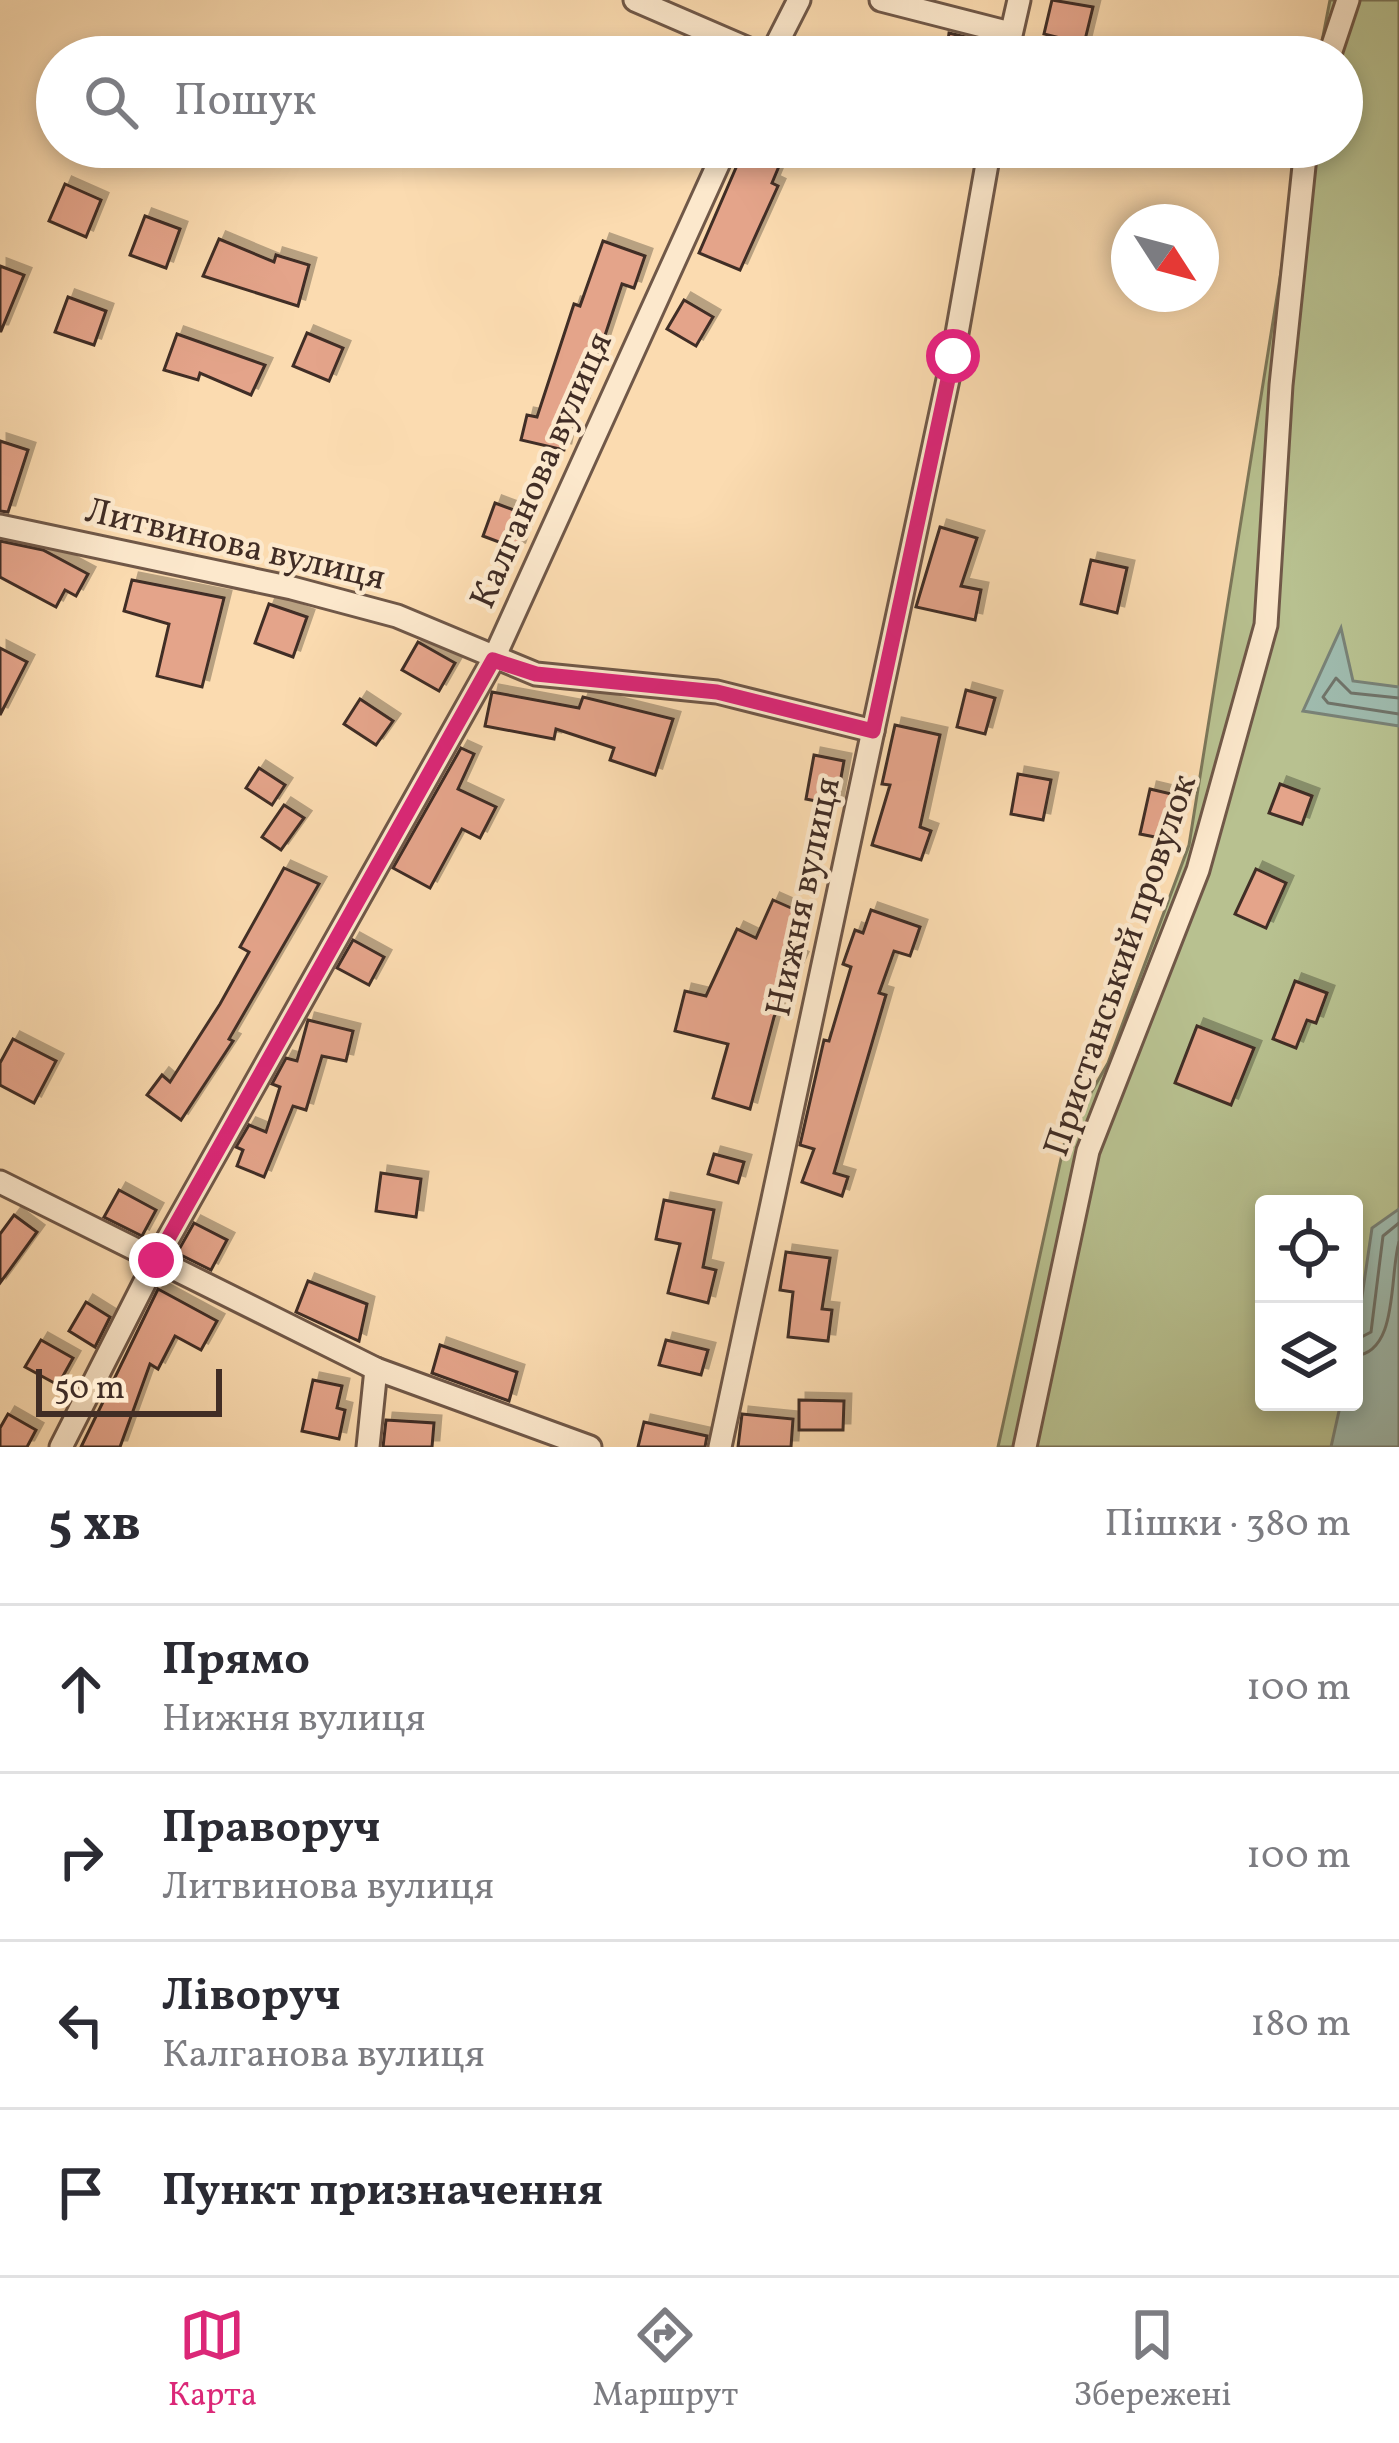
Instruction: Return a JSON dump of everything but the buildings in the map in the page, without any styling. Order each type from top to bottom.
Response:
[{"type":"street","points":[[635,0],[719,36]]},
{"type":"street","points":[[779,36],[799,0]]},
{"type":"street","points":[[881,0],[1010,33]]},
{"type":"street","points":[[1010,36],[1018,0]]},
{"type":"street","points":[[1336,36],[1348,0]]},
{"type":"street","name":"Калганова вулиця","points":[[61,1447],[156,1260],[493,660],[716,168]]},
{"type":"street","name":"Нижня вулиця","points":[[720,1447],[953,356],[986,168]]},
{"type":"street","name":"Пристанський провулок","points":[[1025,1447],[1088,1151],[1198,870],[1266,625],[1281,385],[1304,168]]},
{"type":"street","name":"Литвинова вулиця","points":[[0,526],[397,616],[493,660],[536,674],[717,692],[873,731]]},
{"type":"street","points":[[0,1182],[376,1369],[590,1447]]},
{"type":"street","points":[[368,1447],[376,1369]]},
{"type":"green space","points":[[1330,0],[1399,0],[1399,1447],[998,1447],[1066,1136],[1108,1063],[1189,845],[1298,168],[1363,168],[1363,36],[1323,36]]},
{"type":"water","points":[[1341,628],[1353,681],[1399,687],[1399,726],[1303,711]]},
{"type":"water","points":[[1399,1209],[1399,1447],[1331,1447],[1339,1411],[1363,1411],[1363,1290],[1372,1228]]},
{"type":"route","points":[[156,1260],[493,660],[536,674],[717,692],[873,731],[953,356]]}]
